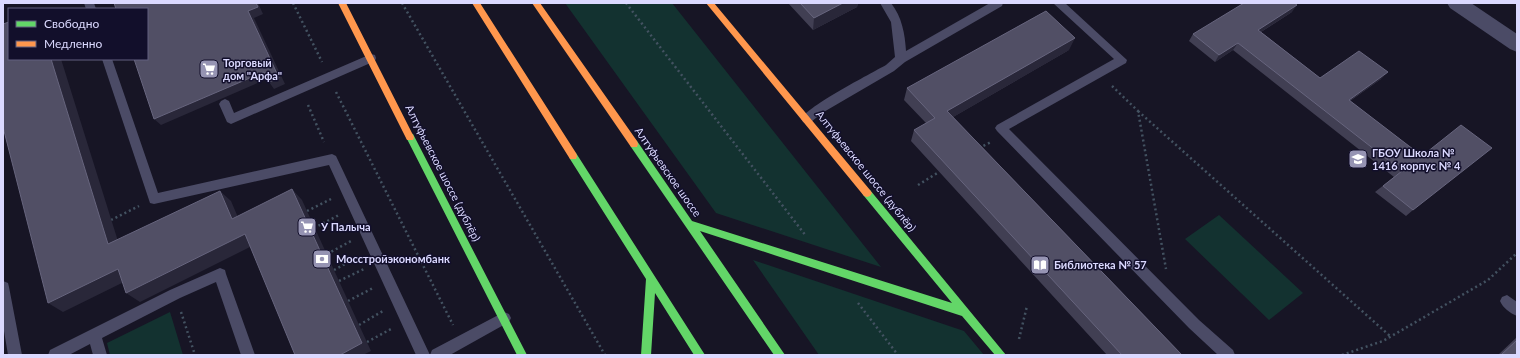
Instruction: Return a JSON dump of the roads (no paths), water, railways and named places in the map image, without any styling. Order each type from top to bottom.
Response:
[{"type":"main road","name":"Алтуфьевское шоссе (дублёр)","points":[[342,3],[522,355]]},
{"type":"main road","points":[[476,3],[700,355]]},
{"type":"main road","name":"Алтуфьевское шоссе","points":[[536,3],[780,355]]},
{"type":"main road","name":"Алтуфьевское шоссе (дублёр)","points":[[710,3],[1001,355]]},
{"type":"main road","points":[[690,224],[965,312]]},
{"type":"main road","points":[[646,355],[651,277]]},
{"type":"street","points":[[1456,3],[1517,44]]},
{"type":"lane","points":[[885,3],[891,9],[899,33],[901,59]]},
{"type":"lane","points":[[807,119],[818,110],[890,68],[901,59],[998,3]]},
{"type":"lane","points":[[1058,3],[1122,60],[1001,128],[1151,280],[1228,355]]},
{"type":"lane","points":[[225,104],[231,119],[371,58]]},
{"type":"lane","points":[[107,60],[154,199],[332,159],[423,355]]},
{"type":"lane","points":[[55,355],[175,294],[220,274],[248,355]]},
{"type":"lane","points":[[3,287],[11,349]]},
{"type":"lane","points":[[437,355],[504,318]]},
{"type":"lane","points":[[95,335],[100,355]]},
{"type":"place","name":"Торговый дом \"Арфа\"","points":[[209,69]]},
{"type":"place","name":"ГБОУ Школа № 1416 корпус № 4","points":[[1358,159]]},
{"type":"place","name":"У Палыча","points":[[307,227]]},
{"type":"place","name":"Мосстройэкономбанк","points":[[322,259]]},
{"type":"place","name":"Библиотека № 57","points":[[1040,265]]}]
